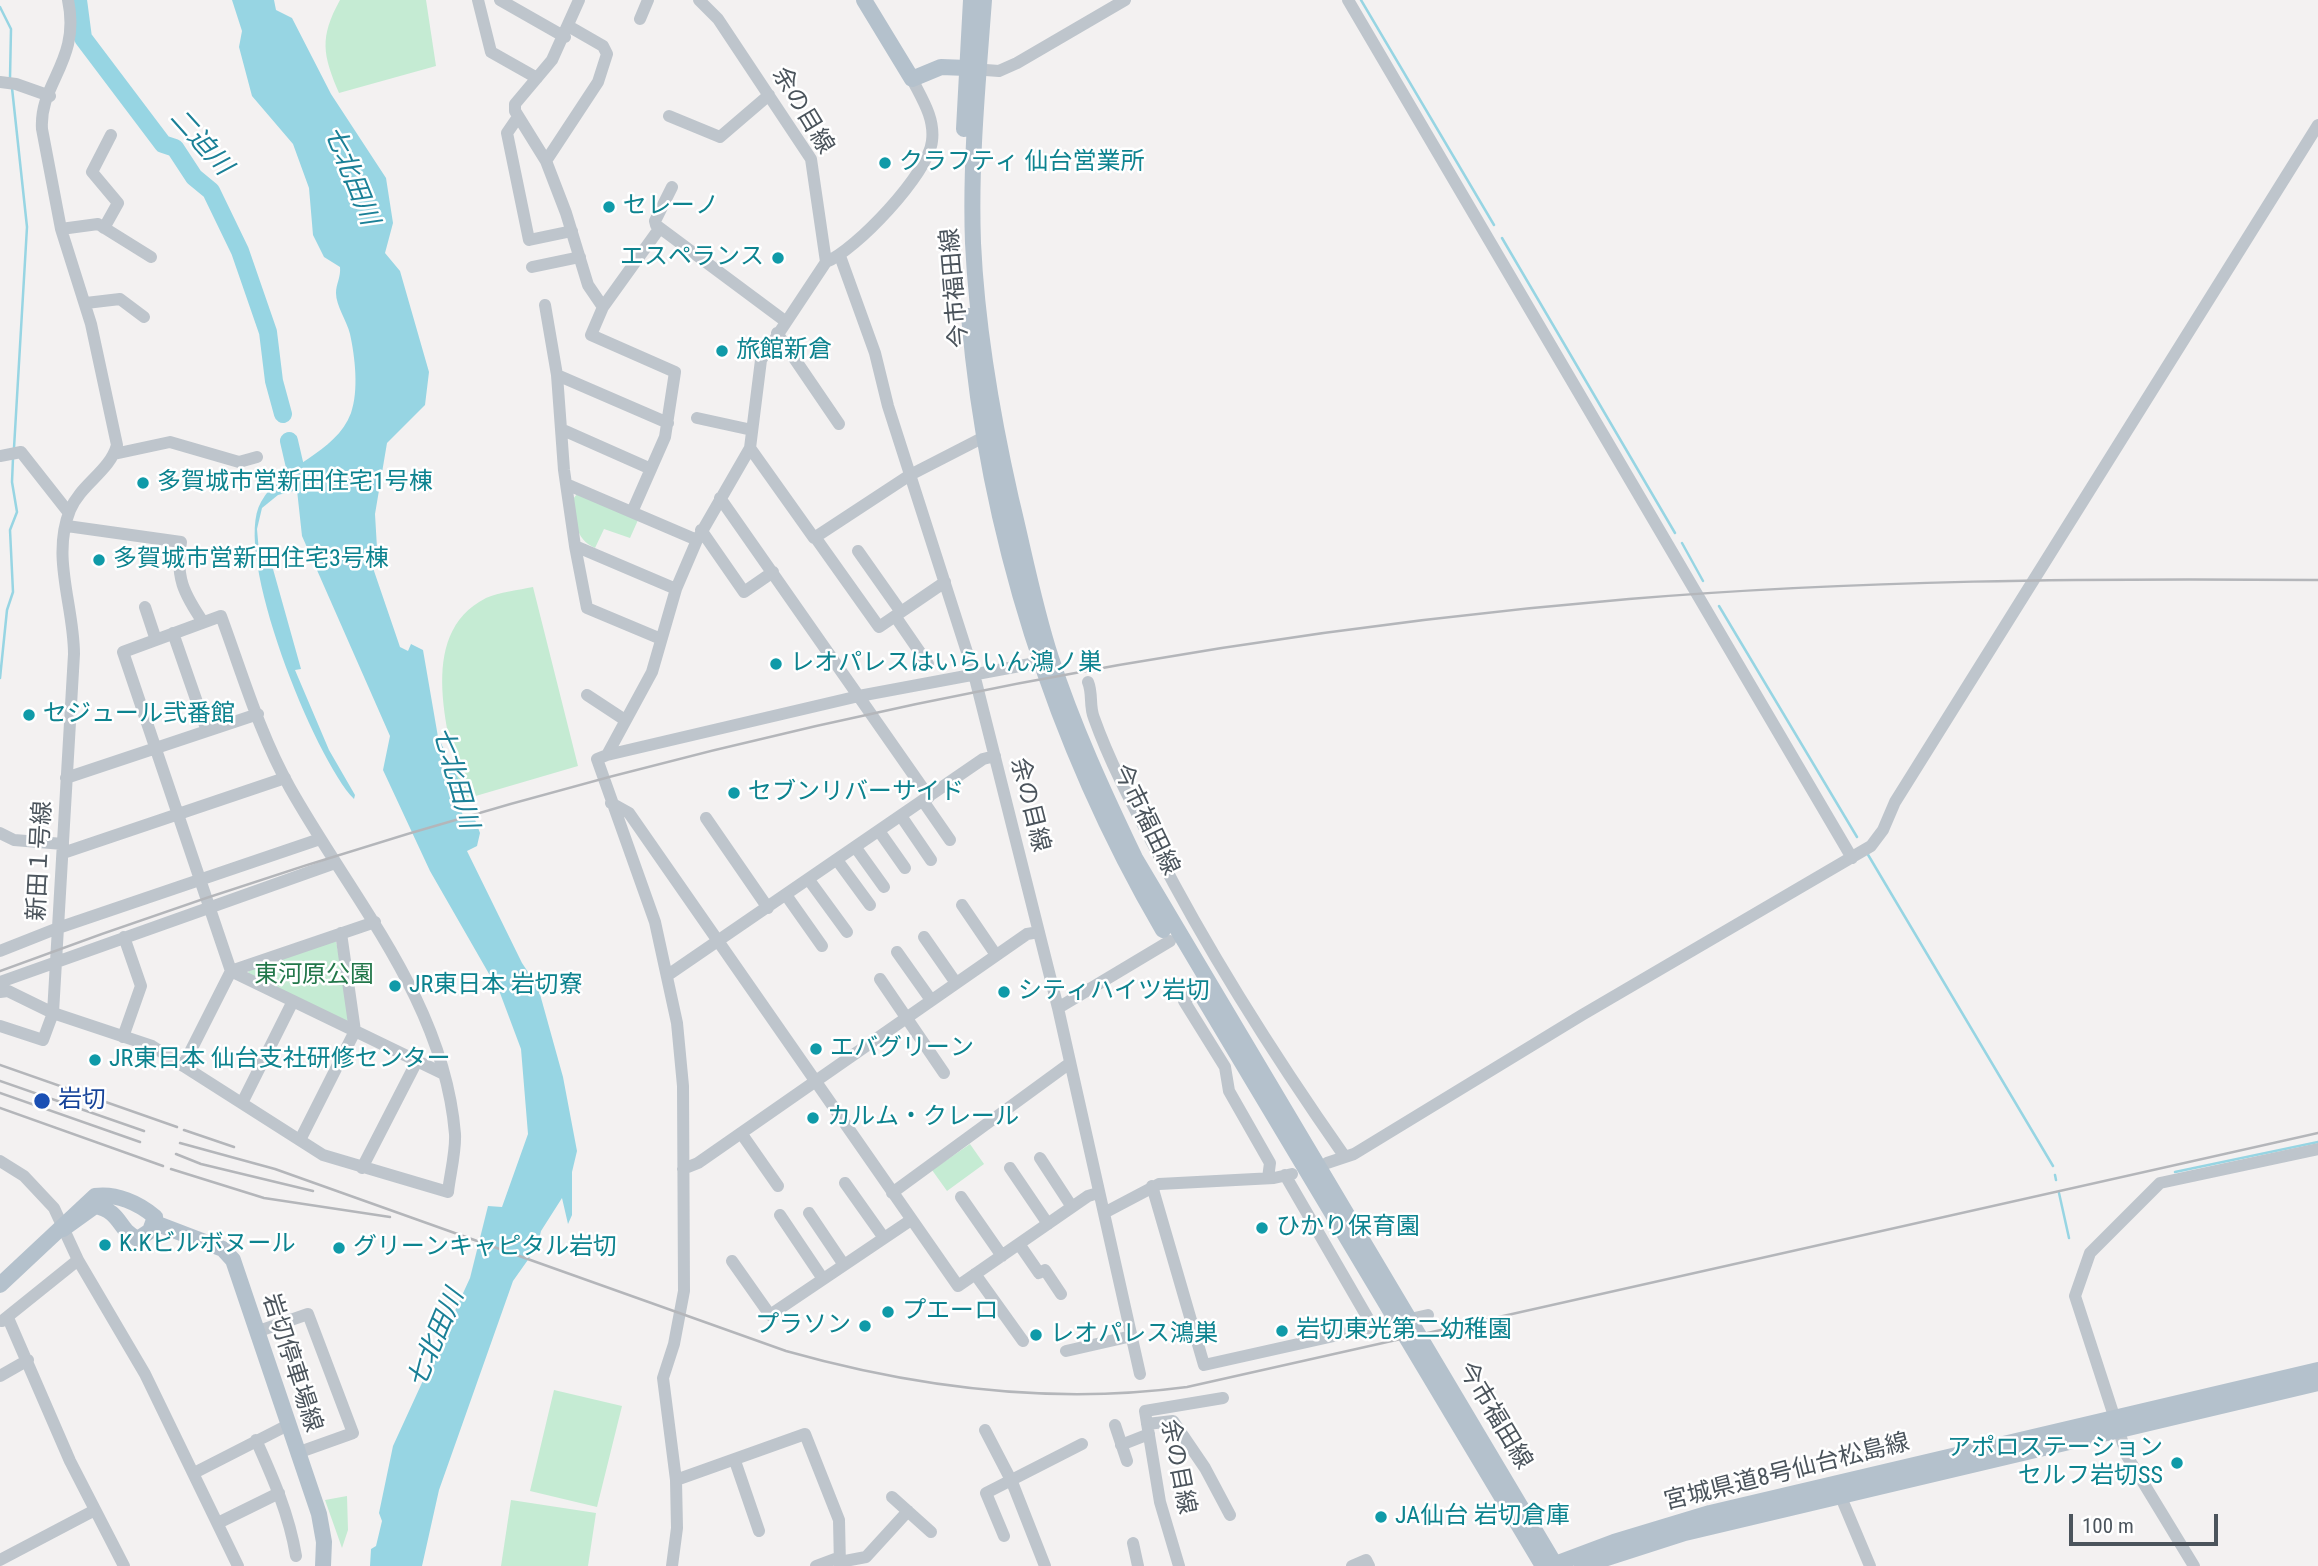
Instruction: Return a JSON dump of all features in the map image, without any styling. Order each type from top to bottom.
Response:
[{"type":"main road","points":[[864,0],[912,79],[941,68],[973,69]]},
{"type":"main road","name":"今市福田線","points":[[971,0],[973,245],[983,348],[995,429],[1034,599],[1052,660],[1104,794],[1135,858],[1397,1312]]},
{"type":"main road","name":"今市福田線","points":[[984,0],[962,156],[964,244],[973,354],[984,438],[1017,582],[1041,662],[1098,809],[1124,862],[1198,990],[1551,1565]]},
{"type":"main road","name":"岩切停車場線","points":[[63,1229],[95,1196],[108,1194],[143,1207],[155,1217],[155,1223],[223,1249],[236,1267],[319,1514],[324,1542],[323,1566]]},
{"type":"main road","points":[[0,1285],[63,1229],[95,1206],[114,1213],[130,1235],[138,1239],[144,1238],[155,1223]]},
{"type":"main road","name":"宮城県道8号仙台松島線","points":[[1582,1566],[1838,1489],[2115,1423],[2318,1370]]},
{"type":"main road","name":"宮城県道8号仙台松島線","points":[[2115,1423],[2318,1383]]},
{"type":"main road","name":"宮城県道8号仙台松島線","points":[[1551,1565],[1614,1542],[1710,1513],[1838,1489]]},
{"type":"street","points":[[68,0],[72,30],[69,50],[41,117],[42,129],[61,229],[86,303],[116,430],[114,454]]},
{"type":"street","points":[[478,0],[491,52],[537,78]]},
{"type":"street","points":[[500,0],[603,46],[607,54],[598,82],[546,160]]},
{"type":"street","points":[[579,0],[552,61],[515,104],[518,117],[531,133],[546,160],[588,285],[603,307]]},
{"type":"street","points":[[640,19],[648,0]]},
{"type":"street","name":"余の目線","points":[[699,0],[718,19],[815,169],[833,259],[875,353],[910,475],[974,674],[990,757],[1034,933],[1058,1007],[1066,1067],[1095,1194],[1104,1213],[1140,1374]]},
{"type":"street","points":[[973,69],[999,71],[1017,63],[1125,0]]},
{"type":"street","points":[[1348,0],[1852,858]]},
{"type":"street","points":[[607,755],[652,671],[676,589],[699,535],[750,448],[757,374],[761,359],[785,321],[833,259],[887,209],[927,157],[932,144],[931,122],[912,79]]},
{"type":"street","points":[[7,83],[50,96]]},
{"type":"street","points":[[669,116],[720,137],[769,95]]},
{"type":"street","points":[[518,117],[507,133],[529,240],[572,231]]},
{"type":"street","points":[[1327,1163],[1345,1157],[1852,858],[1878,839],[1902,790],[2318,125]]},
{"type":"street","points":[[104,228],[118,203],[92,172],[111,135]]},
{"type":"street","points":[[672,187],[655,221],[659,229],[785,321]]},
{"type":"street","points":[[61,229],[90,223],[104,228],[151,257]]},
{"type":"street","points":[[632,512],[668,423],[674,372],[592,335],[603,307],[659,229]]},
{"type":"street","points":[[532,267],[580,257]]},
{"type":"street","points":[[86,303],[120,299],[144,317]]},
{"type":"street","points":[[545,305],[558,374],[566,484],[587,608],[661,639]]},
{"type":"street","points":[[777,333],[839,424]]},
{"type":"street","points":[[558,374],[668,423]]},
{"type":"street","points":[[697,418],[752,430]]},
{"type":"street","points":[[563,430],[651,469]]},
{"type":"street","points":[[815,537],[910,475],[984,438]]},
{"type":"street","points":[[68,519],[86,484],[114,454],[170,442],[239,462],[257,457]]},
{"type":"street","points":[[750,448],[879,627],[945,582]]},
{"type":"street","points":[[3,455],[21,452],[68,519],[181,542],[177,568],[188,600],[203,622]]},
{"type":"street","points":[[566,484],[632,512],[699,535],[744,592],[773,572]]},
{"type":"street","points":[[720,498],[859,696],[950,840]]},
{"type":"street","name":"新田１号線","points":[[53,1013],[75,654],[62,565],[68,519]]},
{"type":"street","points":[[575,546],[676,589]]},
{"type":"street","points":[[858,551],[928,664]]},
{"type":"street","points":[[145,607],[156,640]]},
{"type":"street","points":[[0,992],[8,990],[53,1013],[152,1046],[323,1155],[448,1192],[455,1136],[444,1074],[429,1026],[404,973],[375,922],[320,839],[285,778],[221,616],[123,652],[232,971],[444,1074]]},
{"type":"street","points":[[173,634],[207,731]]},
{"type":"street","points":[[672,1566],[677,1528],[676,1480],[663,1378],[674,1344],[684,1291],[683,1086],[668,975],[655,922],[597,759],[859,696],[1041,662]]},
{"type":"street","points":[[1088,682],[1093,694],[1092,715],[1097,727],[1124,790],[1174,884],[1248,1015],[1345,1157]]},
{"type":"street","points":[[587,695],[625,720]]},
{"type":"street","points":[[66,778],[258,714]]},
{"type":"street","points":[[668,975],[990,757]]},
{"type":"street","points":[[0,833],[14,840],[63,848],[285,778]]},
{"type":"street","points":[[611,803],[629,813],[958,1286],[1095,1194]]},
{"type":"street","points":[[901,816],[931,860]]},
{"type":"street","points":[[706,818],[768,908]]},
{"type":"street","points":[[879,831],[905,868]]},
{"type":"street","points":[[0,951],[58,928],[320,839]]},
{"type":"street","points":[[856,848],[884,887]]},
{"type":"street","points":[[837,860],[870,905]]},
{"type":"street","points":[[0,982],[335,863]]},
{"type":"street","points":[[809,880],[846,932]]},
{"type":"street","points":[[786,895],[821,946]]},
{"type":"street","points":[[962,905],[996,955]]},
{"type":"street","points":[[183,1066],[232,971],[375,922]]},
{"type":"street","points":[[300,1140],[355,1031],[341,933]]},
{"type":"street","points":[[683,1169],[698,1163],[996,955],[1034,933]]},
{"type":"street","points":[[122,1037],[141,986],[124,937]]},
{"type":"street","points":[[924,937],[956,983]]},
{"type":"street","points":[[1058,1007],[1170,940]]},
{"type":"street","points":[[897,952],[931,1000]]},
{"type":"street","points":[[880,979],[944,1073]]},
{"type":"street","points":[[1198,990],[1185,1001],[1225,1067],[1229,1091],[1270,1163],[1268,1178]]},
{"type":"street","points":[[242,1103],[293,1001]]},
{"type":"street","points":[[0,1026],[43,1040],[53,1013]]},
{"type":"street","points":[[362,1168],[417,1061]]},
{"type":"street","points":[[892,1193],[1066,1067]]},
{"type":"street","points":[[741,1133],[778,1186]]},
{"type":"street","points":[[2194,1566],[2127,1456],[2075,1296],[2090,1254],[2160,1183],[2318,1149]]},
{"type":"street","points":[[1040,1158],[1072,1207]]},
{"type":"street","points":[[0,1161],[39,1191],[54,1208],[78,1260],[145,1374],[238,1566]]},
{"type":"street","points":[[1010,1168],[1048,1224]]},
{"type":"street","points":[[1104,1213],[1152,1186],[1268,1178],[1288,1174],[1373,1327]]},
{"type":"street","points":[[845,1183],[884,1238]]},
{"type":"street","points":[[1152,1186],[1203,1365],[1428,1315]]},
{"type":"street","points":[[961,1197],[1002,1256]]},
{"type":"street","points":[[809,1213],[844,1265]]},
{"type":"street","points":[[780,1215],[823,1279]]},
{"type":"street","points":[[732,1262],[770,1315],[911,1220]]},
{"type":"street","points":[[1019,1244],[1040,1273],[1045,1270],[1061,1294]]},
{"type":"street","points":[[78,1260],[4,1320],[28,1360],[70,1461],[122,1565]]},
{"type":"street","points":[[975,1274],[1023,1341]]},
{"type":"street","points":[[256,1332],[308,1314],[353,1433],[297,1453]]},
{"type":"street","points":[[1066,1351],[1132,1336]]},
{"type":"street","points":[[0,1376],[28,1360]]},
{"type":"street","name":"余の目線","points":[[1179,1566],[1160,1502],[1145,1410],[1223,1398]]},
{"type":"street","points":[[1121,1445],[1148,1429],[1173,1421],[1205,1468],[1230,1515]]},
{"type":"street","points":[[194,1473],[288,1425]]},
{"type":"street","points":[[1115,1425],[1127,1461]]},
{"type":"street","points":[[985,1430],[1012,1482],[1045,1566]]},
{"type":"street","points":[[676,1480],[806,1434],[837,1510],[840,1562]]},
{"type":"street","points":[[256,1440],[291,1526],[296,1556]]},
{"type":"street","points":[[1004,1536],[986,1493],[1082,1444]]},
{"type":"street","points":[[735,1461],[759,1531]]},
{"type":"street","points":[[1838,1489],[1870,1566]]},
{"type":"street","points":[[218,1523],[279,1493]]},
{"type":"street","points":[[892,1497],[931,1532]]},
{"type":"street","points":[[0,1560],[95,1510]]},
{"type":"street","points":[[816,1566],[866,1557],[908,1511]]},
{"type":"street","points":[[1133,1543],[1138,1566]]},
{"type":"street","points":[[1352,1566],[1366,1560],[1369,1566]]},
{"type":"green space","points":[[340,0],[426,0],[436,66],[339,93],[329,68],[326,36]]},
{"type":"green space","points":[[577,494],[638,520],[630,538],[604,529],[595,548],[588,544],[580,534],[576,522],[573,499]]},
{"type":"green space","points":[[533,587],[578,766],[462,800],[442,690],[443,662],[450,636],[464,615],[486,598]]},
{"type":"green space","name":"東河原公園","points":[[336,941],[351,1018],[345,1022],[248,974],[249,969]]},
{"type":"green space","points":[[970,1144],[984,1164],[947,1191],[932,1170]]},
{"type":"green space","points":[[554,1390],[622,1406],[597,1507],[530,1491]]},
{"type":"green space","points":[[347,1496],[348,1530],[342,1548],[325,1500]]},
{"type":"green space","points":[[511,1500],[596,1513],[588,1566],[501,1566]]},
{"type":"water","name":"七北田川","points":[[232,0],[274,0],[276,10],[292,18],[331,94],[386,178],[393,223],[385,253],[400,271],[429,372],[425,405],[387,443],[375,514],[377,548],[373,568],[400,647],[408,651],[411,644],[423,650],[438,737],[464,791],[456,794],[464,819],[474,817],[480,833],[477,846],[467,851],[522,963],[538,987],[563,1077],[577,1151],[572,1172],[572,1215],[568,1224],[562,1198],[541,1231],[537,1247],[513,1281],[439,1490],[422,1566],[370,1566],[371,1549],[376,1546],[382,1521],[379,1513],[393,1446],[470,1278],[488,1206],[502,1207],[528,1134],[521,1049],[500,993],[430,871],[383,770],[390,736],[302,536],[297,490],[278,495],[262,508],[257,529],[259,552],[273,569],[301,669],[295,670],[329,750],[355,795],[354,799],[319,743],[282,655],[267,608],[257,564],[255,528],[261,502],[282,478],[334,439],[344,427],[353,404],[355,374],[350,334],[336,298],[340,267],[324,257],[313,235],[309,188],[293,144],[252,96],[239,47],[242,31]]},
{"type":"waterway","name":"二迫川","points":[[78,0],[83,38],[163,144],[175,148],[194,177],[211,191],[240,251],[268,332],[274,381],[283,414]]},
{"type":"waterway","points":[[1361,0],[1494,225]]},
{"type":"waterway","points":[[0,7],[11,29],[10,78]]},
{"type":"waterway","points":[[12,88],[27,227],[14,448]]},
{"type":"waterway","points":[[1502,238],[1675,533]]},
{"type":"waterway","name":"二迫川","points":[[289,441],[295,467],[304,487]]},
{"type":"waterway","points":[[0,678],[7,610],[13,592],[10,530],[17,512],[12,482],[13,458]]},
{"type":"waterway","points":[[1682,543],[1703,581]]},
{"type":"waterway","points":[[1719,606],[1857,837]]},
{"type":"waterway","points":[[1867,853],[2053,1166]]},
{"type":"waterway","points":[[2175,1172],[2318,1142]]},
{"type":"waterway","points":[[2055,1175],[2056,1180]]},
{"type":"waterway","points":[[2059,1193],[2069,1238]]},
{"type":"railway","points":[[0,971],[198,901],[397,837],[599,780],[802,730],[1007,686],[1213,650],[1420,620],[1715,593],[1973,582],[2318,580]]},
{"type":"railway","points":[[0,1065],[177,1127]]},
{"type":"railway","points":[[0,1081],[144,1131]]},
{"type":"railway","points":[[0,1093],[140,1142]]},
{"type":"railway","points":[[0,1108],[163,1166]]},
{"type":"railway","points":[[184,1130],[234,1147]]},
{"type":"railway","points":[[180,1143],[275,1169],[786,1351],[885,1375],[935,1383],[985,1390],[1086,1394],[1187,1387],[2318,1133]]},
{"type":"railway","points":[[176,1154],[201,1164],[313,1191]]},
{"type":"railway","points":[[171,1169],[264,1198],[390,1217]]},
{"type":"place","name":"クラフティ 仙台営業所","points":[[885,163]]},
{"type":"place","name":"セレーノ","points":[[609,207]]},
{"type":"place","name":"エスペランス","points":[[778,258]]},
{"type":"place","name":"旅館新倉","points":[[722,351]]},
{"type":"place","name":"多賀城市営新田住宅1号棟","points":[[143,483]]},
{"type":"place","name":"多賀城市営新田住宅3号棟","points":[[99,560]]},
{"type":"place","name":"レオパレスはいらいん鴻ノ巣","points":[[776,664]]},
{"type":"place","name":"セジュール弐番館","points":[[29,715]]},
{"type":"place","name":"セブンリバーサイド","points":[[734,793]]},
{"type":"place","name":"JR東日本 岩切寮","points":[[395,986]]},
{"type":"place","name":"シティハイツ岩切","points":[[1004,992]]},
{"type":"place","name":"エバグリーン","points":[[816,1049]]},
{"type":"place","name":"JR東日本 仙台支社研修センター","points":[[95,1060]]},
{"type":"place","name":"岩切","points":[[42,1101]]},
{"type":"place","name":"カルム・クレール","points":[[813,1118]]},
{"type":"place","name":"ひかり保育園","points":[[1262,1228]]},
{"type":"place","name":"K.Kビルボヌール","points":[[105,1245]]},
{"type":"place","name":"グリーンキャピタル岩切","points":[[339,1248]]},
{"type":"place","name":"プエーロ","points":[[888,1312]]},
{"type":"place","name":"プラソン","points":[[865,1326]]},
{"type":"place","name":"岩切東光第二幼稚園","points":[[1282,1331]]},
{"type":"place","name":"レオパレス鴻巣","points":[[1036,1335]]},
{"type":"place","name":"アポロステーション セルフ岩切SS","points":[[2177,1463]]},
{"type":"place","name":"JA仙台 岩切倉庫","points":[[1381,1517]]}]
